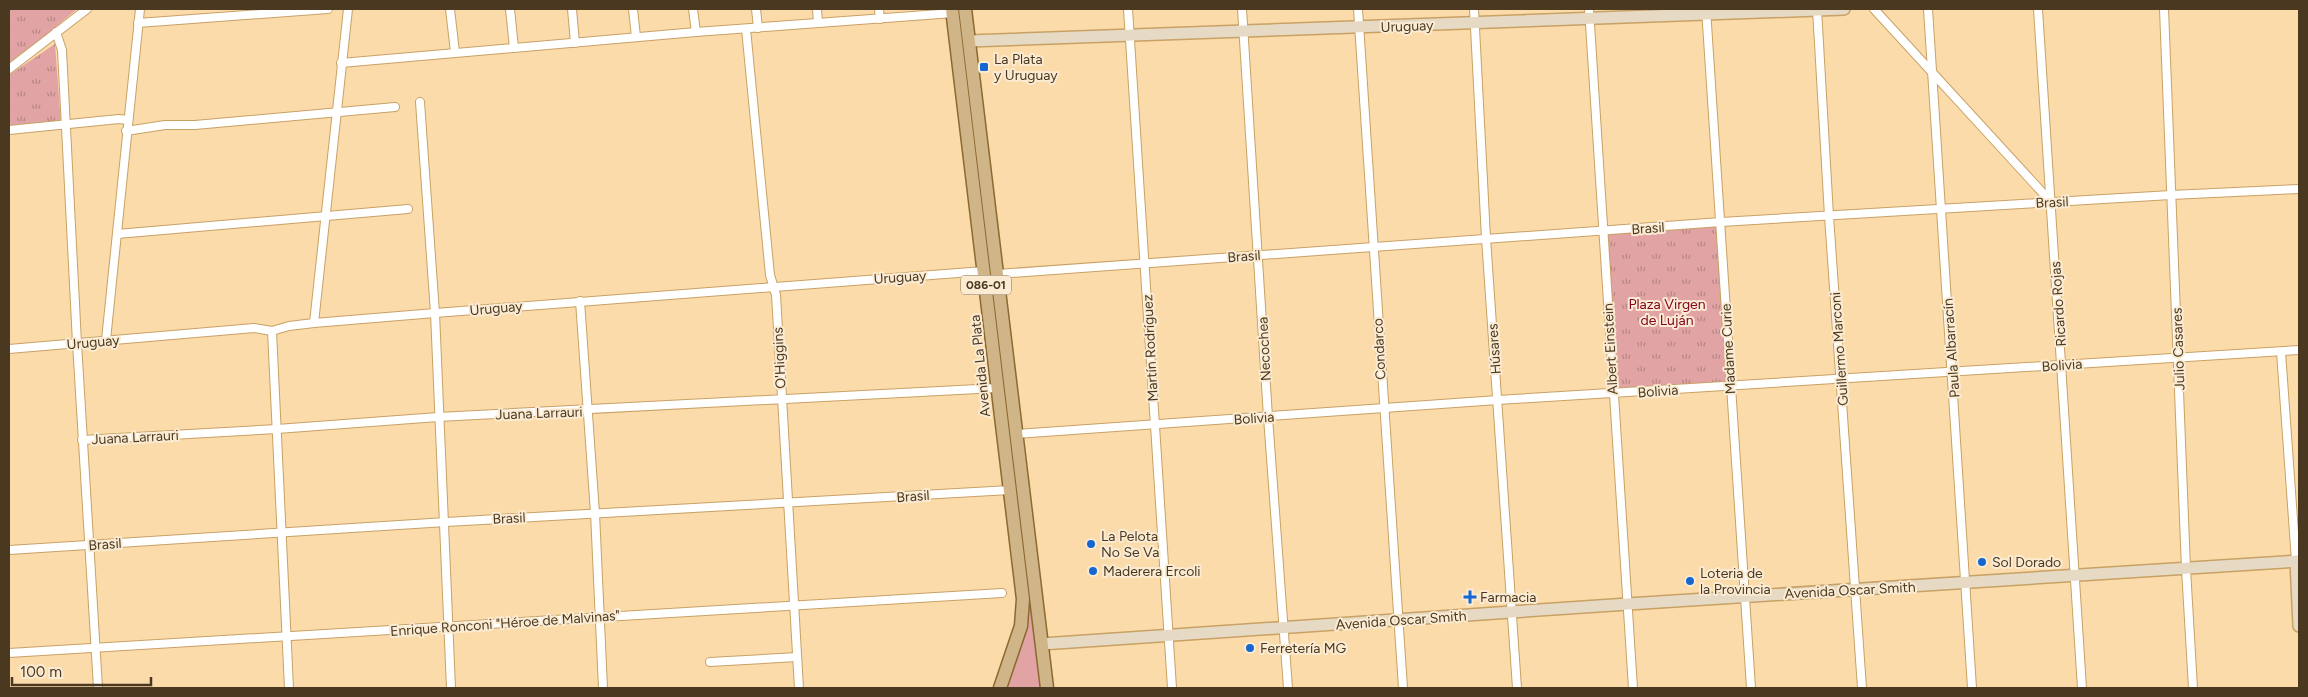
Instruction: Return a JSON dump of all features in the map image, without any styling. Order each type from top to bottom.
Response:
[{"type":"main road","name":"Avenida La Plata","points":[[965,9],[991,272],[997,388],[1022,588],[1022,616],[1019,634],[1000,688]]},
{"type":"main road","name":"Uruguay","points":[[969,41],[1474,24],[1590,14],[1844,9]]},
{"type":"main road","name":"Avenida La Plata","points":[[952,11],[1016,434],[1047,688]]},
{"type":"main road","name":"Avenida Oscar Smith","points":[[1042,644],[1168,637],[1744,596],[1856,591],[2297,561]]},
{"type":"main road","points":[[2297,561],[2299,626]]},
{"type":"street","points":[[106,340],[140,9]]},
{"type":"street","points":[[138,23],[328,9]]},
{"type":"street","points":[[314,323],[348,9]]},
{"type":"street","points":[[450,9],[456,52]]},
{"type":"street","points":[[510,9],[514,48]]},
{"type":"street","points":[[572,9],[575,43]]},
{"type":"street","points":[[633,9],[636,37]]},
{"type":"street","points":[[693,9],[696,32]]},
{"type":"street","points":[[756,9],[758,28]]},
{"type":"street","points":[[817,9],[818,23]]},
{"type":"street","points":[[879,9],[880,19]]},
{"type":"street","name":"Martín Rodríguez","points":[[1128,9],[1146,263],[1154,424],[1172,688]]},
{"type":"street","name":"Necochea","points":[[1242,9],[1268,417],[1288,688]]},
{"type":"street","name":"Condarco","points":[[1358,9],[1383,409],[1403,688]]},
{"type":"street","name":"Húsares","points":[[1474,9],[1486,238],[1517,688]]},
{"type":"street","name":"Guillermo Marconi","points":[[1817,9],[1829,216],[1862,688]]},
{"type":"street","points":[[1874,9],[2051,202]]},
{"type":"street","name":"Paula Albarracín","points":[[1928,9],[1972,688]]},
{"type":"street","name":"Ricardo Rojas","points":[[2038,9],[2082,688]]},
{"type":"street","name":"Julio Casares","points":[[2164,9],[2186,569],[2193,688]]},
{"type":"street","points":[[9,69],[84,10]]},
{"type":"street","points":[[341,63],[696,32],[880,19],[952,11]]},
{"type":"street","name":"Madame Curie","points":[[1706,11],[1751,688]]},
{"type":"street","name":"Albert Einstein","points":[[1590,14],[1633,688]]},
{"type":"street","name":"O'Higgins","points":[[746,29],[770,275],[774,286],[799,688]]},
{"type":"street","points":[[56,32],[62,50],[76,343],[98,688]]},
{"type":"street","points":[[420,102],[435,313],[438,417],[446,522],[451,688]]},
{"type":"street","points":[[126,131],[165,126],[395,107]]},
{"type":"street","points":[[9,130],[66,126],[119,119],[128,120]]},
{"type":"street","name":"Brasil","points":[[991,272],[1940,208],[2299,189]]},
{"type":"street","points":[[117,234],[408,209]]},
{"type":"street","name":"Uruguay","points":[[9,349],[254,328],[272,330],[314,323],[580,301],[991,272]]},
{"type":"street","points":[[580,301],[595,513],[603,688]]},
{"type":"street","points":[[272,330],[289,688]]},
{"type":"street","name":"Bolivia","points":[[1016,434],[1498,400],[1953,374],[2061,364],[2299,350]]},
{"type":"street","points":[[2281,352],[2297,561]]},
{"type":"street","name":"Juana Larrauri","points":[[82,440],[277,430],[438,417],[588,411],[997,388]]},
{"type":"street","name":"Brasil","points":[[9,550],[595,513],[1010,490]]},
{"type":"street","name":"Enrique Ronconi \"Héroe de Malvinas\"","points":[[9,653],[1002,593]]},
{"type":"street","points":[[710,662],[797,657]]},
{"type":"green space","points":[[9,9],[77,9],[9,66]]},
{"type":"green space","points":[[957,9],[960,9],[1041,688],[1006,688],[1026,629],[1028,605]]},
{"type":"green space","points":[[55,44],[61,124],[9,127],[9,75]]},
{"type":"green space","name":"Plaza Virgen de Luján","points":[[1721,222],[1730,386],[1613,394],[1604,231]]},
{"type":"place","name":"La Plata y Uruguay","points":[[984,67]]},
{"type":"place","name":"La Pelota No Se Va","points":[[1091,544]]},
{"type":"place","name":"Sol Dorado","points":[[1982,562]]},
{"type":"place","name":"Maderera Ercoli","points":[[1093,571]]},
{"type":"place","name":"Loteria de la Provincia","points":[[1690,581]]},
{"type":"place","name":"Farmacia","points":[[1470,597]]},
{"type":"place","name":"Ferretería MG","points":[[1250,648]]}]
